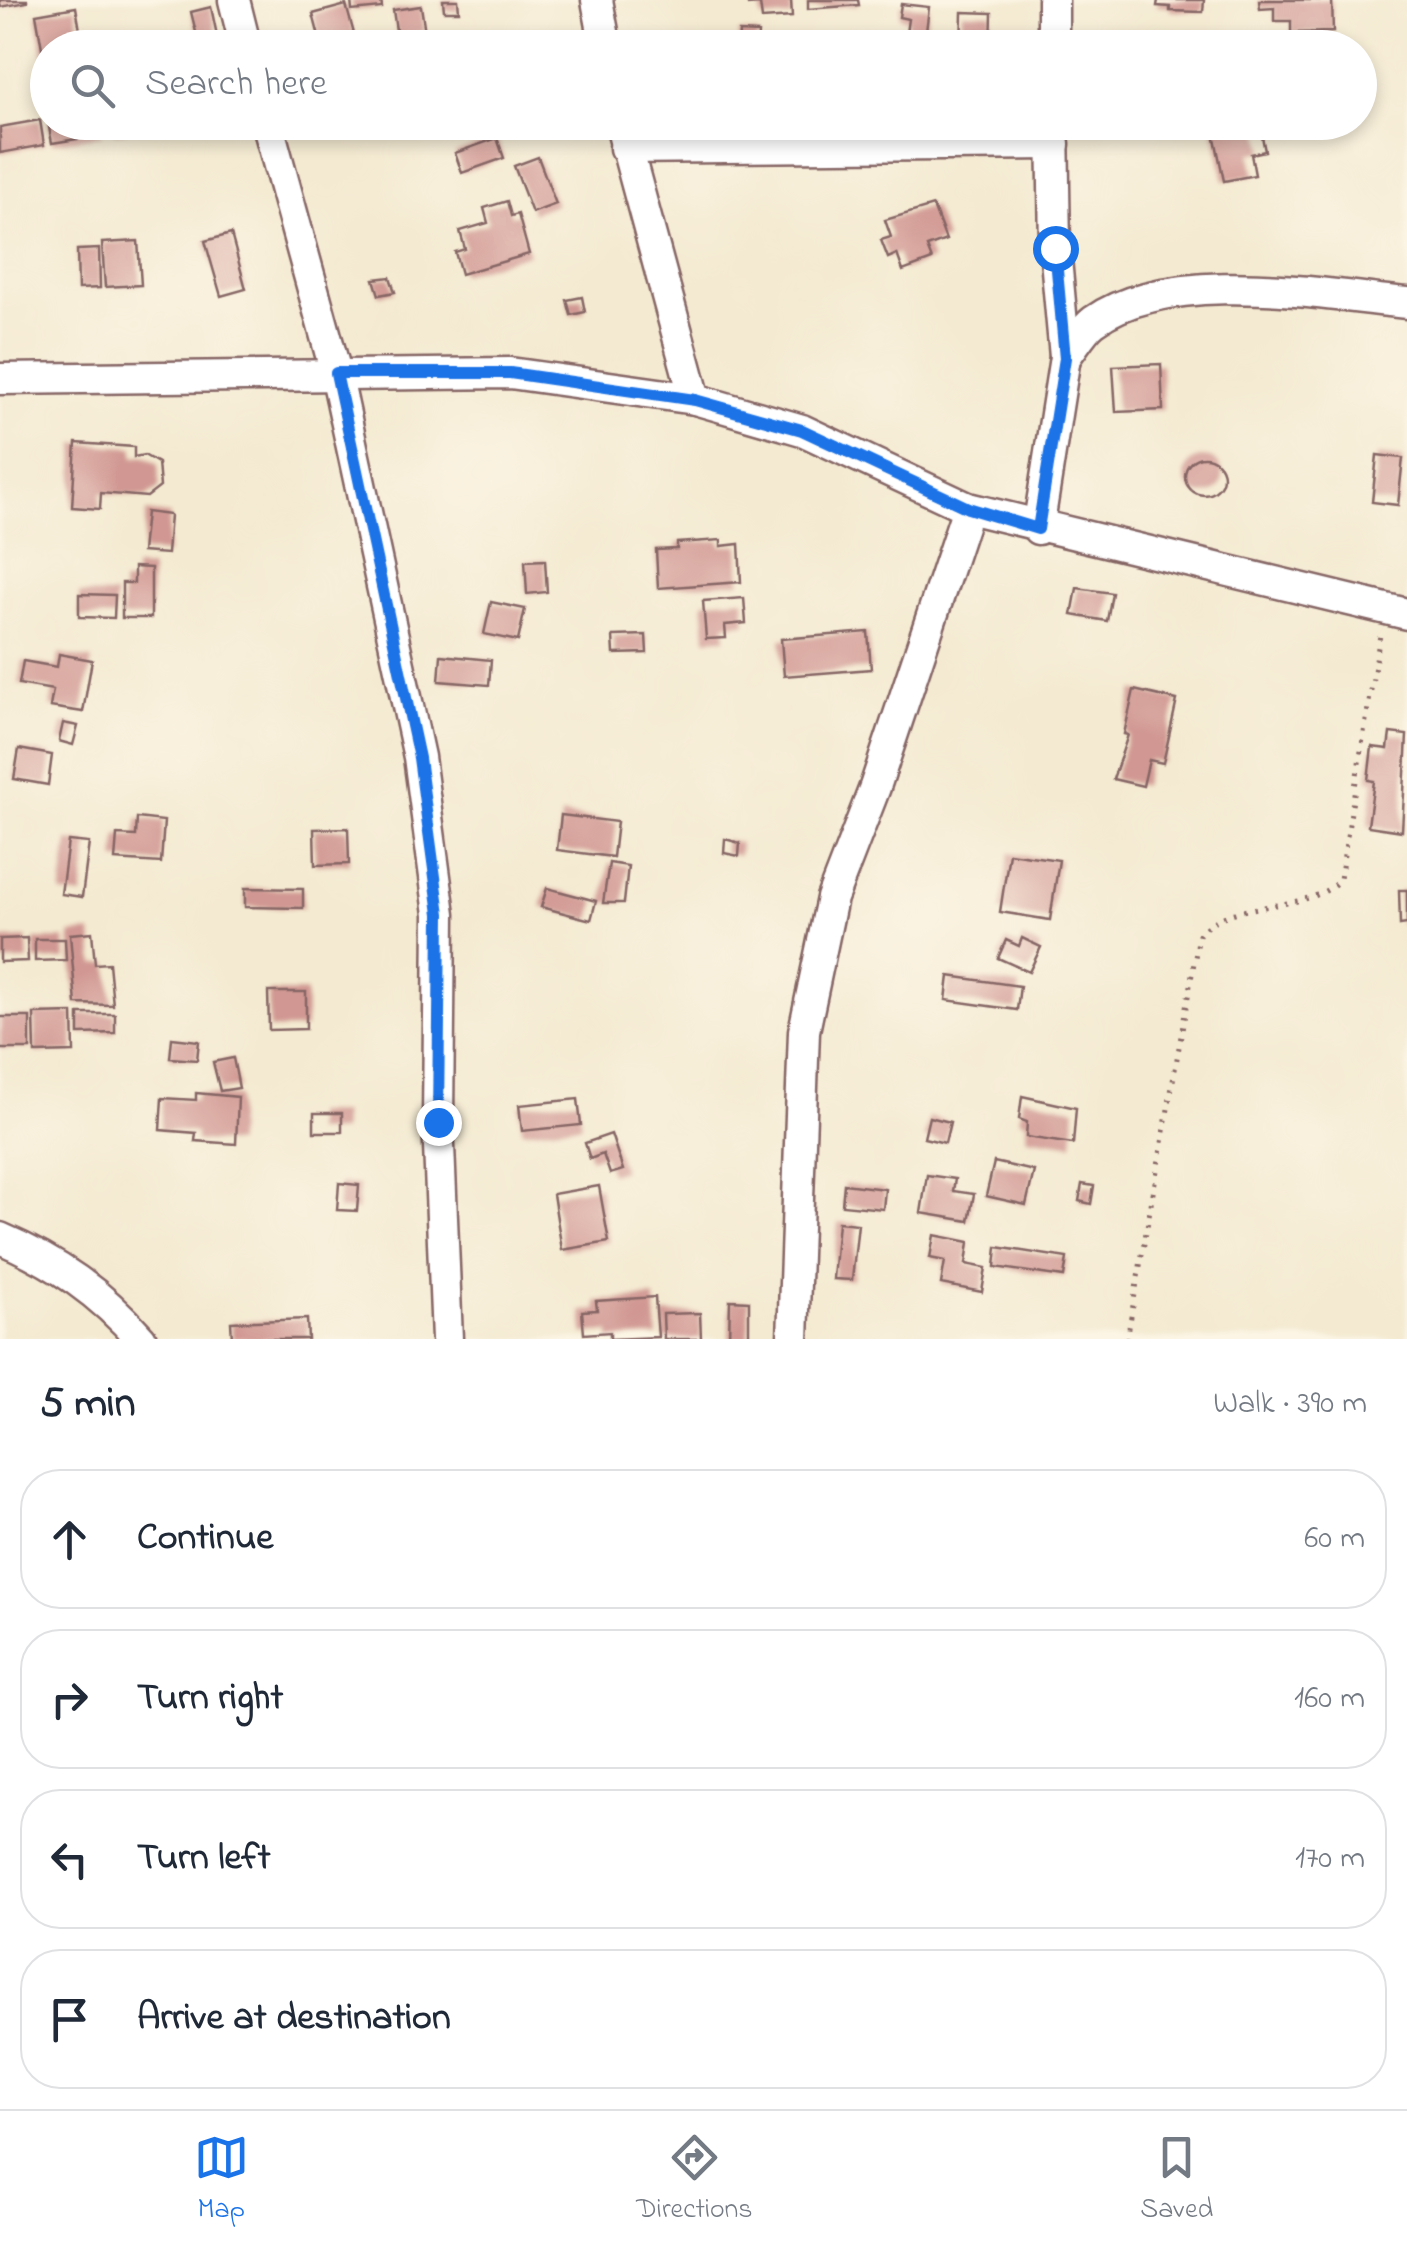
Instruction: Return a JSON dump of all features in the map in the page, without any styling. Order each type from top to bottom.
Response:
[{"type":"street","points":[[234,0],[242,30]]},
{"type":"street","points":[[596,0],[602,30]]},
{"type":"street","points":[[1053,0],[1053,30]]},
{"type":"street","points":[[272,140],[336,373],[419,758],[440,914],[438,1122],[447,1339]]},
{"type":"street","points":[[624,140],[695,400]]},
{"type":"street","points":[[1038,529],[1065,358],[1055,248],[1054,140]]},
{"type":"street","points":[[1065,358],[1092,323],[1127,304],[1186,291],[1308,292],[1407,303]]},
{"type":"street","points":[[0,380],[510,373],[695,400],[802,430],[968,508],[1038,529],[1396,611]]},
{"type":"street","points":[[793,1339],[804,1030],[832,898],[875,788],[968,508]]},
{"type":"street","points":[[0,1238],[41,1256],[106,1300],[141,1339]]},
{"type":"path","points":[[1128,1339],[1199,935],[1216,920],[1319,894],[1340,878],[1396,611]]},
{"type":"building","points":[[0,0],[27,0],[27,2],[0,7]]},
{"type":"building","points":[[351,0],[381,0],[382,8],[352,11]]},
{"type":"building","points":[[443,0],[458,0],[459,11],[444,11]]},
{"type":"building","points":[[747,0],[791,0],[792,17],[762,19],[760,4],[748,5]]},
{"type":"building","points":[[808,0],[858,0],[859,5],[808,9]]},
{"type":"building","points":[[1158,0],[1204,0],[1203,12],[1170,11],[1170,7],[1157,6]]},
{"type":"building","points":[[1259,0],[1332,0],[1333,30],[1291,30],[1291,21],[1274,21],[1274,8],[1260,9]]},
{"type":"building","points":[[901,4],[929,7],[926,30],[906,30],[908,19],[899,17]]},
{"type":"building","points":[[346,5],[353,30],[317,30],[313,14]]},
{"type":"building","points":[[421,6],[425,30],[396,30],[393,10]]},
{"type":"building","points":[[76,7],[80,30],[39,30],[36,14]]},
{"type":"building","points":[[211,7],[216,30],[196,30],[191,12]]},
{"type":"building","points":[[962,12],[992,13],[992,30],[962,30]]},
{"type":"building","points":[[30,122],[30,140],[43,140],[44,145],[0,153],[0,127]]},
{"type":"building","points":[[498,140],[504,158],[462,173],[455,153]]},
{"type":"building","points":[[1215,140],[1263,140],[1265,151],[1251,154],[1255,175],[1224,181]]},
{"type":"building","points":[[538,157],[556,204],[532,213],[514,166]]},
{"type":"building","points":[[507,201],[511,216],[518,214],[529,254],[461,274],[455,252],[465,249],[460,231],[488,223],[484,208]]},
{"type":"building","points":[[933,206],[946,240],[927,247],[932,260],[903,271],[897,254],[888,258],[881,240],[891,237],[885,220]]},
{"type":"building","points":[[231,234],[246,289],[221,296],[205,241]]},
{"type":"building","points":[[138,241],[141,285],[105,287],[102,243]]},
{"type":"building","points":[[99,249],[100,288],[78,289],[77,250]]},
{"type":"building","points":[[390,277],[395,292],[379,295],[374,279]]},
{"type":"building","points":[[582,297],[585,312],[571,315],[567,300]]},
{"type":"building","points":[[1161,364],[1163,410],[1116,412],[1113,366]]},
{"type":"building","points":[[76,443],[134,447],[134,457],[144,455],[158,463],[160,487],[147,497],[101,493],[100,509],[72,507]]},
{"type":"building","points":[[1377,455],[1403,458],[1398,505],[1372,502]]},
{"type":"building","points":[[1204,457],[1217,463],[1223,476],[1217,489],[1204,495],[1191,489],[1185,476],[1191,463]]},
{"type":"building","points":[[146,512],[170,515],[167,554],[142,552]]},
{"type":"building","points":[[721,540],[721,546],[739,544],[741,582],[658,588],[656,550],[677,549],[677,543]]},
{"type":"building","points":[[545,560],[547,592],[527,594],[525,561]]},
{"type":"building","points":[[134,567],[151,568],[151,618],[122,618],[122,583],[134,583]]},
{"type":"building","points":[[1077,588],[1112,593],[1107,621],[1072,615]]},
{"type":"building","points":[[79,594],[115,595],[114,618],[79,617]]},
{"type":"building","points":[[744,598],[746,623],[725,625],[726,638],[706,639],[703,601]]},
{"type":"building","points":[[491,602],[525,609],[518,641],[484,634]]},
{"type":"building","points":[[868,632],[871,669],[784,676],[781,639]]},
{"type":"building","points":[[646,635],[647,653],[614,654],[613,636]]},
{"type":"building","points":[[59,654],[92,660],[83,712],[50,707],[53,690],[19,684],[23,661],[57,667]]},
{"type":"building","points":[[441,655],[491,660],[489,685],[439,681]]},
{"type":"building","points":[[1134,690],[1177,700],[1163,763],[1149,760],[1143,786],[1113,779],[1128,735],[1124,734]]},
{"type":"building","points":[[63,723],[78,726],[73,745],[59,741]]},
{"type":"building","points":[[1390,733],[1407,735],[1402,831],[1368,826],[1374,781],[1368,780],[1372,747],[1388,749]]},
{"type":"building","points":[[19,749],[52,755],[48,785],[14,779]]},
{"type":"building","points":[[561,815],[617,822],[613,857],[557,850]]},
{"type":"building","points":[[137,818],[164,821],[161,863],[115,860],[117,835],[136,836]]},
{"type":"building","points":[[348,828],[349,864],[315,865],[314,829]]},
{"type":"building","points":[[725,839],[740,843],[739,856],[724,853]]},
{"type":"building","points":[[68,841],[89,843],[82,897],[61,894]]},
{"type":"building","points":[[1009,853],[1059,860],[1050,920],[1000,912]]},
{"type":"building","points":[[609,863],[628,866],[624,903],[603,903]]},
{"type":"building","points":[[245,888],[303,889],[303,908],[245,907]]},
{"type":"building","points":[[547,888],[596,901],[591,920],[541,907]]},
{"type":"building","points":[[1399,890],[1407,890],[1407,924],[1400,925]]},
{"type":"building","points":[[92,932],[95,964],[109,963],[113,1005],[76,1004],[70,934]]},
{"type":"building","points":[[27,938],[28,961],[0,962],[0,939]]},
{"type":"building","points":[[1022,938],[1041,947],[1029,972],[998,958],[1006,940],[1019,946]]},
{"type":"building","points":[[35,939],[65,939],[66,960],[35,961]]},
{"type":"building","points":[[949,976],[1020,986],[1017,1010],[946,1000]]},
{"type":"building","points":[[268,992],[306,992],[306,1029],[269,1030]]},
{"type":"building","points":[[73,1013],[74,1052],[35,1053],[34,1014]]},
{"type":"building","points":[[79,1014],[115,1014],[115,1033],[79,1034]]},
{"type":"building","points":[[0,1017],[30,1017],[30,1049],[0,1049]]},
{"type":"building","points":[[172,1038],[199,1041],[197,1060],[170,1058]]},
{"type":"building","points":[[233,1058],[239,1088],[220,1091],[213,1062]]},
{"type":"building","points":[[196,1093],[238,1097],[236,1144],[195,1141],[196,1133],[160,1130],[162,1098],[196,1100]]},
{"type":"building","points":[[1022,1096],[1076,1108],[1073,1144],[1026,1137],[1027,1122],[1019,1119]]},
{"type":"building","points":[[578,1099],[581,1125],[522,1131],[519,1105]]},
{"type":"building","points":[[314,1113],[342,1113],[342,1132],[314,1132]]},
{"type":"building","points":[[929,1117],[950,1122],[945,1143],[924,1138]]},
{"type":"building","points":[[611,1134],[623,1170],[610,1174],[603,1154],[590,1159],[585,1143]]},
{"type":"building","points":[[994,1162],[1034,1171],[1026,1205],[986,1196]]},
{"type":"building","points":[[927,1175],[955,1179],[953,1191],[974,1194],[969,1221],[921,1213]]},
{"type":"building","points":[[339,1183],[359,1185],[357,1211],[337,1210]]},
{"type":"building","points":[[844,1184],[885,1189],[883,1209],[842,1205]]},
{"type":"building","points":[[1082,1184],[1094,1186],[1091,1204],[1079,1201]]},
{"type":"building","points":[[599,1186],[609,1242],[562,1250],[553,1194]]},
{"type":"building","points":[[838,1222],[858,1224],[852,1280],[833,1279]]},
{"type":"building","points":[[934,1235],[969,1242],[966,1264],[986,1268],[982,1292],[941,1284],[945,1261],[930,1258]]},
{"type":"building","points":[[997,1247],[1067,1258],[1064,1277],[995,1267]]},
{"type":"building","points":[[655,1297],[658,1337],[610,1339],[610,1332],[584,1334],[582,1311],[597,1310],[596,1301]]},
{"type":"building","points":[[730,1300],[749,1301],[749,1339],[729,1339]]},
{"type":"building","points":[[700,1313],[701,1339],[664,1339],[663,1314]]},
{"type":"building","points":[[307,1319],[308,1339],[232,1339],[231,1322]]},
{"type":"route","points":[[438,1122],[440,914],[419,758],[336,373],[510,373],[695,400],[802,430],[968,508],[1038,529],[1065,358],[1055,248]]}]
